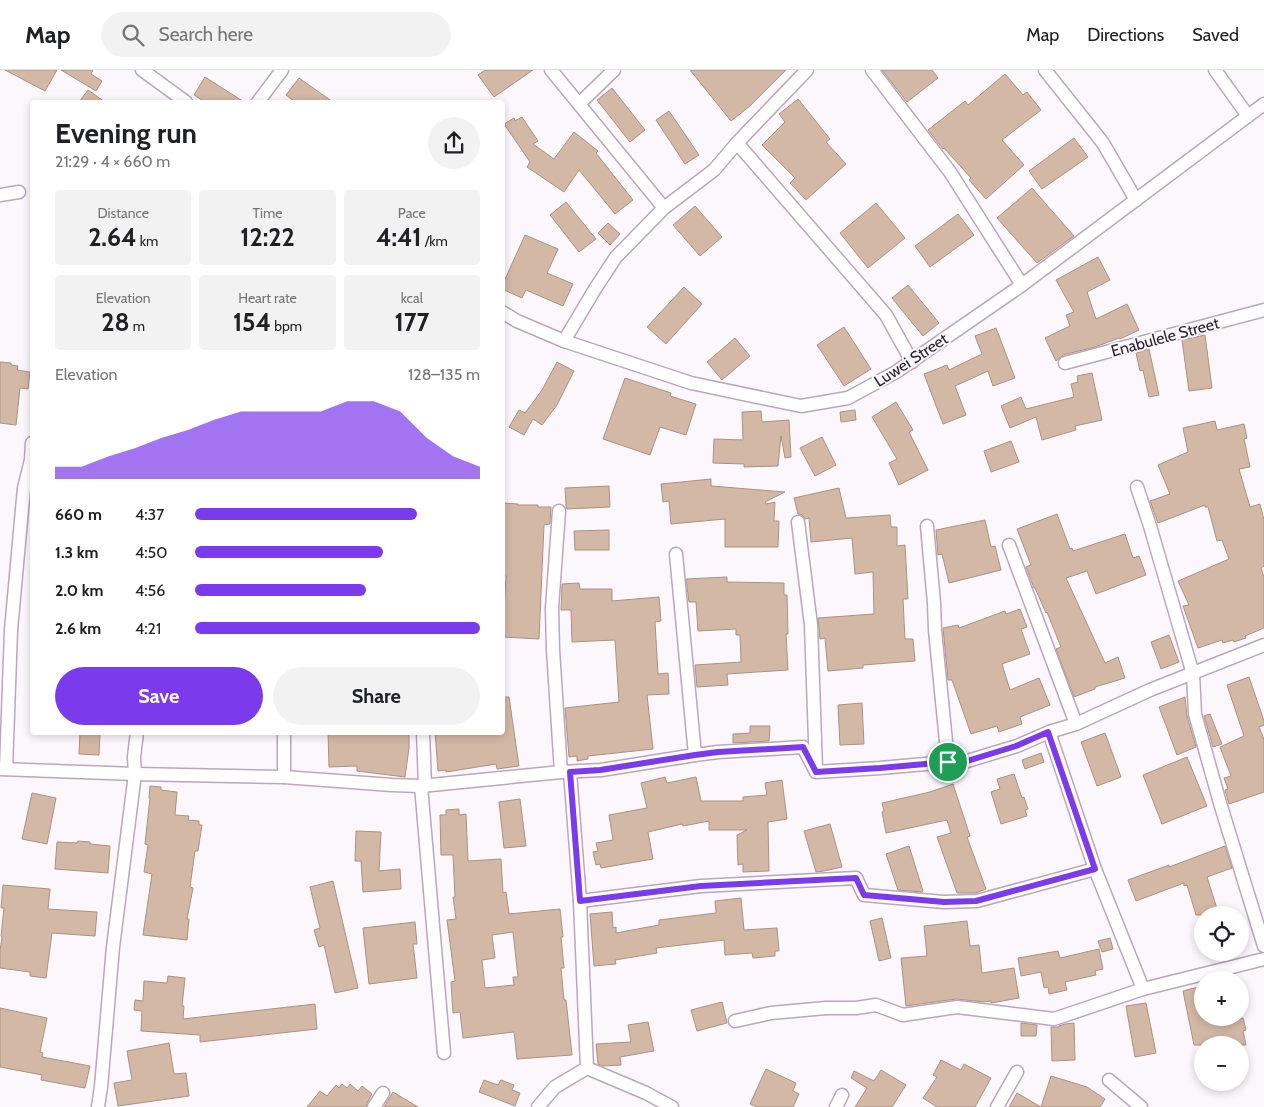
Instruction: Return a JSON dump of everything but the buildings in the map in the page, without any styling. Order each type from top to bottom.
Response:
[{"type":"street","points":[[142,70],[183,100]]},
{"type":"street","points":[[260,100],[282,70]]},
{"type":"street","points":[[550,70],[664,208]]},
{"type":"street","points":[[579,104],[614,70]]},
{"type":"street","points":[[564,341],[594,289],[616,257],[664,208],[714,170],[737,143],[807,70]]},
{"type":"street","points":[[872,70],[950,172],[1022,285]]},
{"type":"street","points":[[1045,70],[1103,143],[1136,200]]},
{"type":"street","points":[[1215,70],[1248,116]]},
{"type":"street","name":"Luwei Street","points":[[505,314],[517,321],[564,341],[691,383],[801,406],[848,398],[912,362],[1022,285],[1248,116],[1262,109]]},
{"type":"street","points":[[737,143],[886,315],[912,362]]},
{"type":"street","points":[[0,195],[19,192]]},
{"type":"street","name":"Enabulele Street","points":[[1065,363],[1264,310]]},
{"type":"street","points":[[30,467],[24,488],[11,630],[3,769],[284,777],[423,786],[600,770],[718,752],[803,747],[816,772]]},
{"type":"street","points":[[1137,487],[1193,674],[1195,714],[1264,946]]},
{"type":"street","points":[[559,511],[552,608],[553,650],[580,901],[587,1068]]},
{"type":"street","points":[[798,522],[811,625],[816,772]]},
{"type":"street","points":[[927,526],[934,603],[934,630],[948,762]]},
{"type":"street","points":[[1010,545],[1076,724]]},
{"type":"street","points":[[676,554],[695,755]]},
{"type":"street","points":[[816,772],[948,762],[954,765],[1016,746],[1048,732],[1076,724],[1150,690],[1264,645]]},
{"type":"street","points":[[1048,732],[1095,869],[1143,989]]},
{"type":"street","points":[[98,1107],[113,946],[135,774],[134,757],[137,735]]},
{"type":"street","points":[[284,735],[284,777]]},
{"type":"street","points":[[423,735],[423,786],[444,1053]]},
{"type":"street","points":[[580,901],[701,886],[856,878],[864,895],[944,902],[976,901],[1095,869]]},
{"type":"street","points":[[734,1021],[771,1012],[856,1008],[876,1005],[903,1015],[957,1007],[1054,1019],[1143,989],[1264,959]]},
{"type":"street","points":[[538,1107],[555,1087],[587,1068]]},
{"type":"street","points":[[587,1068],[646,1093],[672,1107]]},
{"type":"street","points":[[997,1107],[1017,1072]]},
{"type":"street","points":[[1108,1080],[1141,1107]]},
{"type":"street","points":[[374,1107],[383,1093]]},
{"type":"street","points":[[836,1107],[842,1096]]},
{"type":"route","points":[[1048,732],[1095,869],[976,901],[944,902],[864,895],[856,878],[701,886],[580,901],[570,772],[600,770],[718,752],[803,747],[816,772],[948,762],[954,765],[1016,746],[1048,732]]}]
